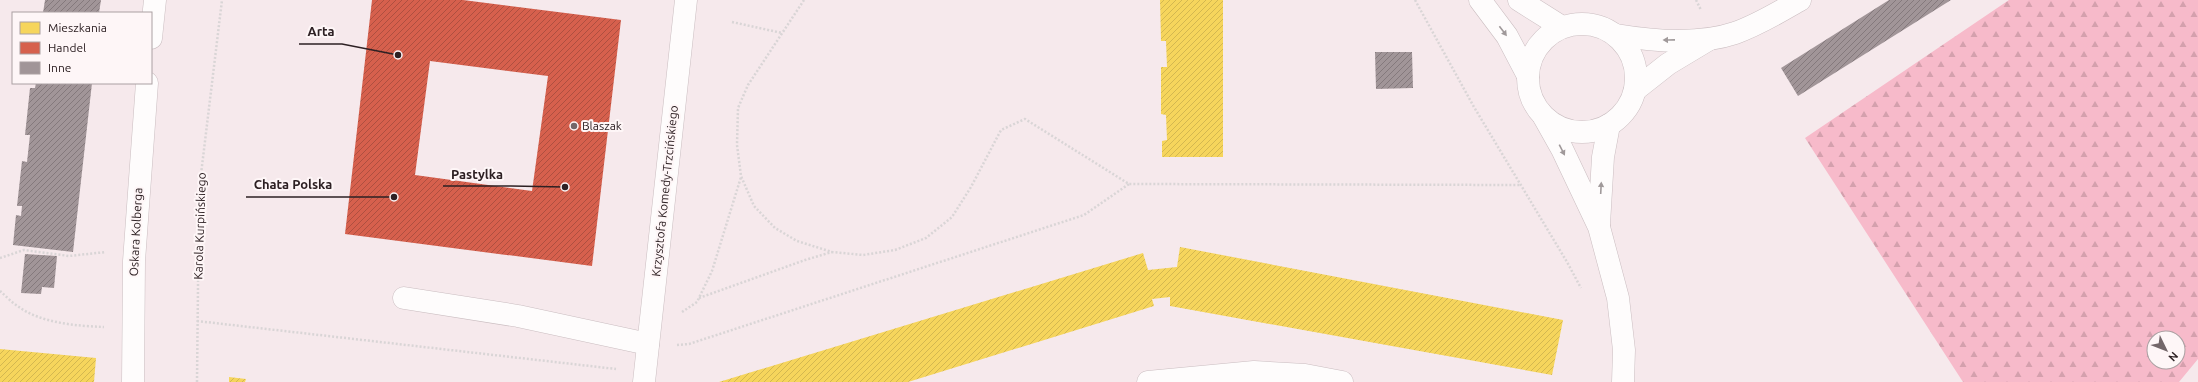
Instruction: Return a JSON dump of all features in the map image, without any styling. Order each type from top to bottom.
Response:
[{"type":"street","points":[[152,25],[154,0]]},
{"type":"street","name":"Krzysztofa Komedy-Trzcińskiego","points":[[644,382],[686,0]]},
{"type":"street","points":[[1480,0],[1507,36],[1528,76],[1532,98],[1562,149],[1599,227],[1618,298],[1624,350],[1623,382]]},
{"type":"street","points":[[1519,0],[1562,28]]},
{"type":"street","points":[[1528,76],[1533,56],[1545,39],[1562,28],[1590,24],[1616,36],[1644,40],[1708,40],[1734,34],[1766,20],[1800,0]]},
{"type":"street","points":[[1543,116],[1558,127],[1574,132],[1592,131],[1609,125],[1626,110],[1635,90],[1636,70],[1630,51],[1616,36]]},
{"type":"street","points":[[1635,90],[1668,64],[1708,40]]},
{"type":"street","name":"Oskara Kolberga","points":[[133,382],[134,261],[147,84]]},
{"type":"street","points":[[1599,227],[1603,157],[1609,125]]},
{"type":"street","points":[[404,298],[518,316],[648,346]]},
{"type":"street","points":[[1148,382],[1254,372],[1305,375],[1342,382]]},
{"type":"path","name":"Karola Kurpińskiego","points":[[197,382],[199,191],[222,0]]},
{"type":"path","points":[[804,0],[748,85],[738,108],[737,145],[741,176],[754,206],[775,228],[797,241],[832,252],[863,255],[895,250],[926,238],[952,217],[971,187],[1001,130],[1025,119],[1129,184],[1521,185]]},
{"type":"path","points":[[1415,0],[1474,107],[1581,288]]},
{"type":"path","points":[[1696,0],[1704,15]]},
{"type":"path","points":[[732,22],[782,33]]},
{"type":"path","points":[[651,321],[675,316],[697,302],[712,270],[741,176]]},
{"type":"path","points":[[648,346],[689,344],[1084,215],[1129,184]]},
{"type":"path","points":[[0,258],[24,250],[69,256],[110,251]]},
{"type":"path","points":[[698,298],[832,252]]},
{"type":"path","points":[[0,290],[19,308],[44,319],[108,328]]},
{"type":"path","points":[[198,321],[621,370]]},
{"type":"green space","points":[[2009,0],[2198,0],[2198,359],[2179,382],[1963,382],[1805,138]]},
{"type":"building: Mieszkania","points":[[1160,0],[1223,0],[1223,157],[1162,157],[1162,141],[1167,140],[1166,115],[1161,114],[1161,67],[1167,67],[1166,41],[1161,41]]},
{"type":"building: Mieszkania","points":[[1180,247],[1563,320],[1552,375],[1170,306],[1170,297],[1152,299],[1154,306],[908,382],[719,382],[1143,253],[1148,270],[1177,267]]},
{"type":"building: Mieszkania","points":[[0,349],[96,358],[94,382],[0,382]]},
{"type":"building: Mieszkania","points":[[229,377],[246,379],[245,382],[229,382]]},
{"type":"building: Handel","name":"Blaszak","points":[[372,0],[463,0],[621,20],[592,266],[345,234]],"holes":[[[430,61],[548,76],[532,191],[415,175]]]},
{"type":"building: Inne","points":[[45,0],[101,0],[99,12],[43,12]]},
{"type":"building: Inne","points":[[1889,0],[1951,0],[1798,96],[1781,68]]},
{"type":"building: Inne","points":[[1375,52],[1412,52],[1413,88],[1376,89]]},
{"type":"building: Inne","points":[[36,84],[92,84],[73,252],[13,245],[16,215],[21,216],[22,206],[17,206],[22,161],[27,162],[30,135],[25,135],[30,88],[35,88]]},
{"type":"building: Inne","points":[[25,254],[57,256],[54,288],[42,287],[41,294],[21,293]]},
{"type":"place","name":"Arta","points":[[398,55]]},
{"type":"place","name":"Blaszak","points":[[574,126]]},
{"type":"place","name":"Pastylka","points":[[565,187]]},
{"type":"place","name":"Chata Polska","points":[[394,197]]}]
